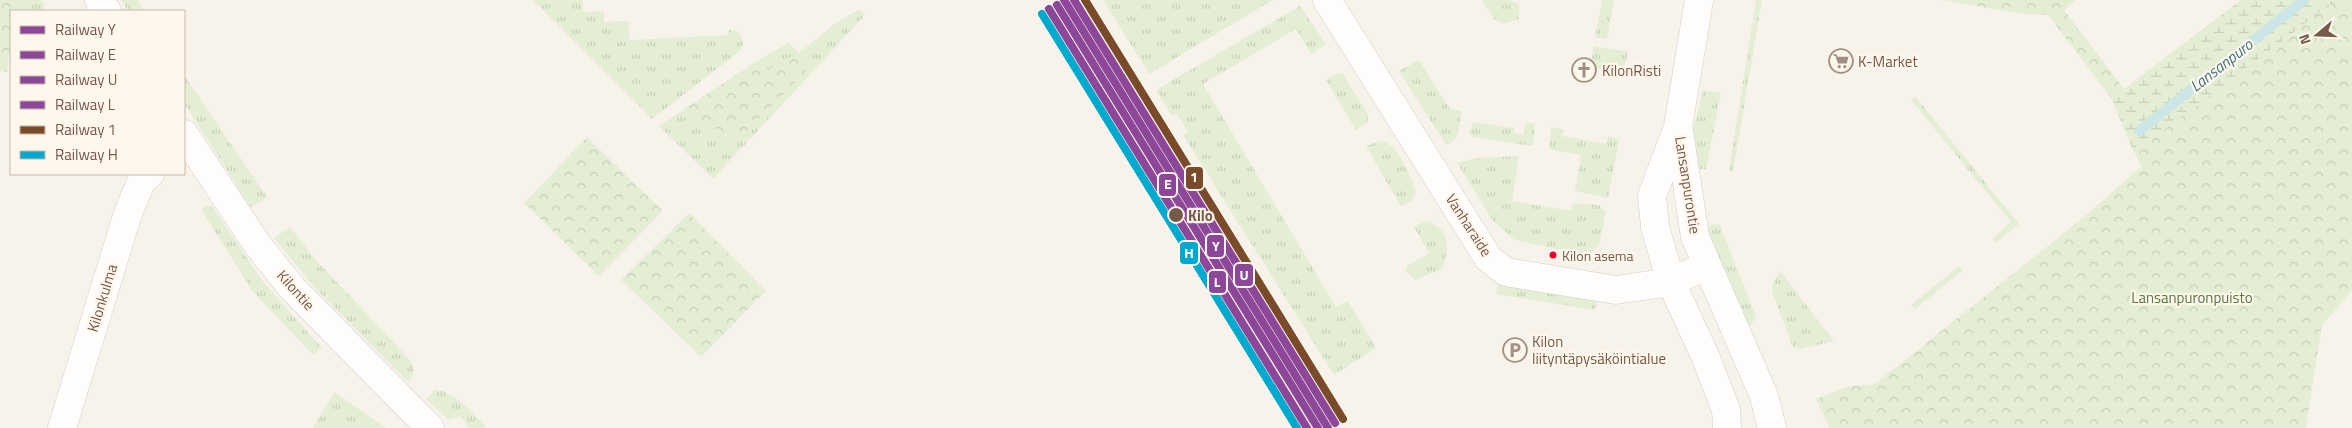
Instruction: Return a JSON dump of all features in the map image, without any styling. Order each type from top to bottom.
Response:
[{"type":"street","name":"Vanharaide","points":[[1327,0],[1488,258],[1506,272],[1616,290],[1670,282],[1706,266]]},
{"type":"street","points":[[1678,127],[1699,0]]},
{"type":"street","name":"Lansanpurontie","points":[[1678,127],[1652,196],[1655,227],[1670,282],[1710,366],[1726,410],[1727,428]]},
{"type":"street","name":"Lansanpurontie","points":[[1678,127],[1695,237],[1764,396],[1772,428]]},
{"type":"street","name":"Kilontie","points":[[186,144],[257,244],[292,288],[430,428]]},
{"type":"street","name":"Kilonkulma","points":[[62,428],[128,213],[142,180],[149,175]]},
{"type":"green space","points":[[0,0],[6,0],[16,9],[10,10],[10,47],[7,72],[0,70]]},
{"type":"green space","points":[[6,0],[41,0],[45,5],[42,10],[14,10]]},
{"type":"green space","points":[[121,0],[137,0],[143,10],[127,10]]},
{"type":"green space","points":[[533,0],[582,0],[583,12],[604,11],[604,22],[628,21],[630,40],[729,35],[729,29],[740,33],[744,43],[740,51],[652,119]]},
{"type":"green space","points":[[1103,0],[1273,0],[1149,74]]},
{"type":"green space","points":[[1482,0],[1508,0],[1519,4],[1519,19],[1504,24],[1494,19]]},
{"type":"green space","points":[[1602,0],[1614,0],[1607,39],[1595,37]]},
{"type":"green space","points":[[1756,0],[1762,0],[1733,172],[1729,169]]},
{"type":"green space","name":"Lansanpuronpuisto","points":[[1942,0],[2076,0],[2064,10],[2124,89],[2241,0],[2352,0],[2352,291],[2322,325],[2306,428],[1829,428],[1816,399],[1846,387],[1875,384],[2079,221],[2141,167],[2112,99],[2048,15],[2022,14]]},
{"type":"green space","points":[[2241,0],[2336,0],[2134,153],[2112,99]]},
{"type":"green space","points":[[1300,6],[1326,44],[1311,54],[1296,29],[1203,84],[1336,307],[1348,301],[1376,348],[1334,375],[1183,135],[1188,132],[1177,114],[1172,116],[1156,90]]},
{"type":"green space","points":[[859,9],[865,15],[713,179],[659,126],[683,110],[737,141],[768,70],[758,60],[789,43],[799,53],[833,25]]},
{"type":"green space","points":[[1594,46],[1628,52],[1623,73],[1590,67]]},
{"type":"green space","points":[[795,54],[808,69],[737,141],[683,110],[758,60],[768,70]]},
{"type":"green space","points":[[1419,60],[1450,109],[1462,111],[1457,136],[1451,143],[1446,145],[1399,71]]},
{"type":"green space","points":[[1338,73],[1343,74],[1368,114],[1368,122],[1356,130],[1326,80]]},
{"type":"green space","points":[[185,76],[267,197],[251,208],[185,105]]},
{"type":"green space","points":[[1703,90],[1721,93],[1706,169],[1693,169],[1691,138]]},
{"type":"green space","points":[[1915,96],[2019,224],[1997,242],[1992,239],[2011,222],[1911,100]]},
{"type":"green space","points":[[1473,122],[1515,128],[1514,133],[1523,135],[1526,122],[1535,124],[1533,146],[1473,137],[1469,133]]},
{"type":"green space","points":[[1551,127],[1563,129],[1562,136],[1607,144],[1608,136],[1619,140],[1608,198],[1575,191],[1581,155],[1549,149]]},
{"type":"green space","points":[[587,137],[663,211],[599,276],[524,203]]},
{"type":"green space","points":[[1382,141],[1399,155],[1416,192],[1412,200],[1401,207],[1366,146]]},
{"type":"green space","points":[[1519,156],[1512,201],[1571,211],[1573,203],[1599,205],[1606,212],[1599,246],[1591,252],[1577,253],[1515,240],[1493,221],[1457,163],[1477,158]]},
{"type":"green space","points":[[212,206],[264,283],[321,347],[313,355],[253,292],[202,211],[204,207]]},
{"type":"green space","points":[[689,213],[766,291],[701,357],[621,280]]},
{"type":"green space","points":[[1426,221],[1434,224],[1444,234],[1447,254],[1442,269],[1415,280],[1406,271],[1407,266],[1429,253],[1414,227]]},
{"type":"green space","points":[[1713,224],[1720,225],[1756,317],[1750,326],[1744,326],[1708,232],[1709,226]]},
{"type":"green space","points":[[290,227],[315,259],[411,361],[414,373],[408,382],[315,288],[274,238]]},
{"type":"green space","points":[[1959,266],[1962,271],[1915,309],[1911,305]]},
{"type":"green space","points":[[1780,271],[1834,341],[1799,349],[1793,347],[1772,292],[1773,284]]},
{"type":"green space","points":[[1498,283],[1597,299],[1595,310],[1496,294]]},
{"type":"green space","points":[[435,390],[450,394],[457,399],[487,428],[470,428],[460,416],[449,420],[426,399]]},
{"type":"green space","points":[[334,392],[386,428],[313,428]]},
{"type":"waterway","name":"Lansanpuro","points":[[2139,131],[2304,0]]},
{"type":"rail line","name":"Y","points":[[1064,0],[1328,428]]},
{"type":"rail line","name":"U","points":[[1074,0],[1335,423]]},
{"type":"rail line","name":"1","points":[[1085,0],[1343,419]]},
{"type":"rail line","name":"E","points":[[1057,5],[1318,428]]},
{"type":"rail line","name":"L","points":[[1049,9],[1307,428]]},
{"type":"rail line","name":"H","points":[[1042,14],[1297,428]]},
{"type":"place","name":"K-Market","points":[[1841,61]]},
{"type":"place","name":"KilonRisti","points":[[1584,70]]},
{"type":"place","name":"Kilo","points":[[1176,215]]},
{"type":"place","name":"Kilon asema","points":[[1553,255]]},
{"type":"place","name":"Kilon liityntäpysäköintialue","points":[[1515,350]]}]
